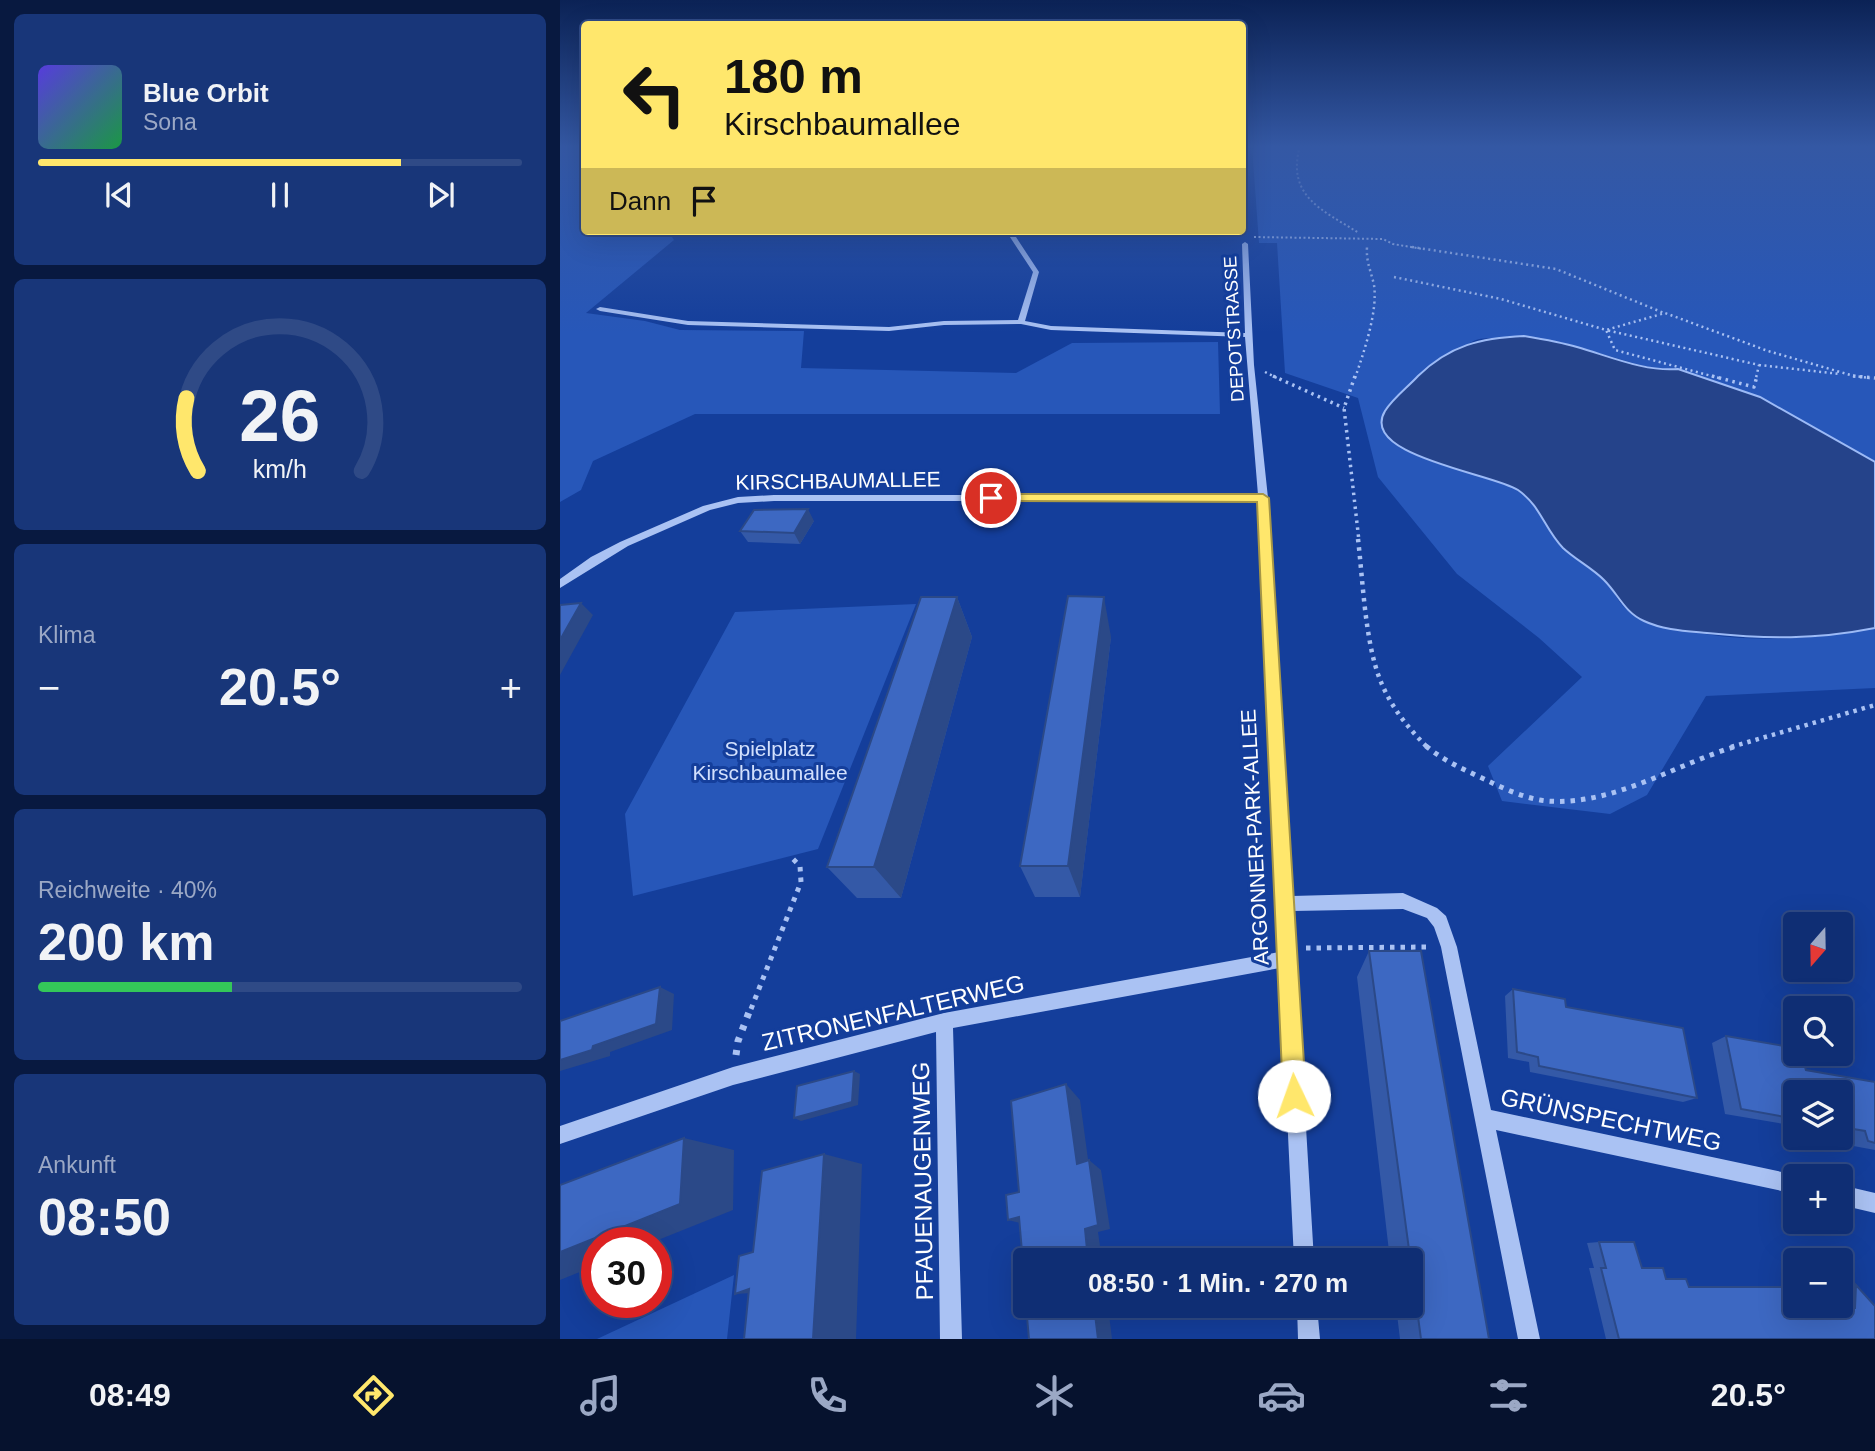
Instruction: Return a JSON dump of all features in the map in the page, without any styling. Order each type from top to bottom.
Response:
[{"type":"street","points":[[1012,235],[1036,272],[1021,322]]},
{"type":"street","name":"DEPOTSTRASSE","points":[[1245,244],[1248,335],[1255,412]]},
{"type":"street","points":[[600,309],[701,324],[889,329],[944,323],[1021,322],[1051,328],[1248,335]]},
{"type":"street","name":"ARGONNER-PARK-ALLEE","points":[[1255,412],[1263,498],[1303,1248]]},
{"type":"street","name":"KIRSCHBAUMALLEE","points":[[560,584],[624,544],[707,508],[738,500],[1263,498]]},
{"type":"street","name":"GRÜNSPECHTWEG","points":[[1283,904],[1403,901],[1432,913],[1440,922],[1449,947],[1484,1118],[1783,1182]]},
{"type":"street","name":"ZITRONENFALTERWEG","points":[[560,1135],[733,1076],[944,1021],[1286,954]]},
{"type":"street","name":"PFAUENAUGENWEG","points":[[944,1021],[951,1339]]},
{"type":"street","points":[[1484,1118],[1529,1339]]},
{"type":"street","points":[[1853,1198],[1875,1203]]},
{"type":"street","points":[[1308,1318],[1309,1339]]},
{"type":"path","points":[[1320,208],[1359,233]]},
{"type":"path","points":[[1198,236],[1237,236]]},
{"type":"path","points":[[1251,237],[1383,239],[1393,244],[1556,269],[1768,351],[1854,376]]},
{"type":"path","points":[[1367,247],[1366,262],[1374,286],[1371,320],[1362,357],[1344,408],[1363,580],[1374,658],[1381,683],[1404,723],[1427,747],[1453,765],[1517,794],[1546,801],[1574,800],[1610,793],[1722,750],[1875,705]]},
{"type":"path","points":[[1394,277],[1501,299],[1606,330],[1759,365],[1875,378]]},
{"type":"path","points":[[1606,330],[1665,313]]},
{"type":"path","points":[[1606,330],[1615,350],[1754,387],[1759,365]]},
{"type":"path","points":[[1250,365],[1344,408]]},
{"type":"path","points":[[733,1076],[738,1041],[801,882],[800,866],[792,858]]},
{"type":"path","points":[[1286,954],[1449,947]]},
{"type":"green space","points":[[560,208],[581,208],[581,235],[671,235],[674,240],[586,313],[645,321],[680,330],[804,331],[801,368],[1016,373],[1072,343],[1218,342],[1220,414],[695,414],[593,461],[581,490],[560,502]]},
{"type":"green space","points":[[1257,208],[1875,208],[1875,462],[1760,397],[1678,369],[1647,366],[1528,337],[1484,338],[1469,344],[1396,399],[1385,419],[1388,435],[1403,448],[1426,459],[1518,490],[1540,512],[1571,554],[1605,580],[1620,602],[1631,612],[1658,623],[1719,636],[1816,637],[1875,628],[1875,688],[1706,696],[1647,795],[1610,814],[1502,801],[1488,766],[1582,677],[1539,638],[1457,574],[1378,477],[1358,398],[1285,373],[1277,243],[1259,243]]},
{"type":"green space","name":"Spielplatz Kirschbaumallee","points":[[916,604],[818,849],[633,896],[625,814],[735,612]]},
{"type":"green space","points":[[734,1275],[727,1339],[597,1339],[642,1318],[672,1318],[672,1304]]},
{"type":"shaded area","points":[[1524,336],[1571,345],[1640,366],[1678,369],[1760,397],[1875,462],[1875,628],[1832,635],[1771,637],[1683,631],[1651,624],[1631,613],[1604,580],[1563,548],[1532,503],[1518,490],[1409,452],[1391,440],[1382,427],[1385,411],[1430,365],[1467,345]]},
{"type":"building","points":[[808,509],[794,533],[740,531],[754,510]]},
{"type":"building","points":[[1068,596],[1104,597],[1068,866],[1020,866]]},
{"type":"building","points":[[921,597],[957,597],[874,867],[827,867]]},
{"type":"building","points":[[581,603],[560,640],[560,605]]},
{"type":"building","points":[[1369,951],[1421,951],[1489,1339],[1421,1339],[1418,1318],[1423,1318],[1423,1248],[1409,1248]]},
{"type":"building","points":[[660,987],[656,1024],[560,1060],[560,1021]]},
{"type":"building","points":[[1513,989],[1565,999],[1566,1007],[1683,1028],[1697,1098],[1539,1066],[1538,1057],[1517,1052]]},
{"type":"building","points":[[1726,1036],[1783,1046],[1783,1066],[1805,1066],[1806,1070],[1875,1082],[1875,1143],[1868,1141],[1865,1131],[1853,1129],[1853,1080],[1783,1080],[1783,1117],[1741,1109]]},
{"type":"building","points":[[854,1071],[852,1102],[794,1118],[797,1086]]},
{"type":"building","points":[[1066,1084],[1077,1164],[1089,1160],[1098,1225],[1085,1229],[1087,1248],[1022,1248],[1019,1217],[1008,1220],[1006,1195],[1019,1192],[1011,1101]]},
{"type":"building","points":[[684,1138],[680,1204],[622,1227],[581,1227],[581,1244],[560,1252],[560,1185]]},
{"type":"building","points":[[824,1154],[813,1339],[744,1339],[749,1289],[735,1294],[739,1256],[753,1252],[762,1171]]},
{"type":"building","points":[[1599,1242],[1634,1242],[1642,1268],[1663,1268],[1666,1279],[1686,1279],[1689,1287],[1783,1287],[1783,1318],[1853,1318],[1856,1285],[1875,1306],[1875,1339],[1619,1339],[1601,1268],[1606,1268]]},
{"type":"building","points":[[1027,1318],[1095,1318],[1098,1339],[1029,1339]]},
{"type":"route","points":[[991,498],[1263,498],[1294,1096]]}]
